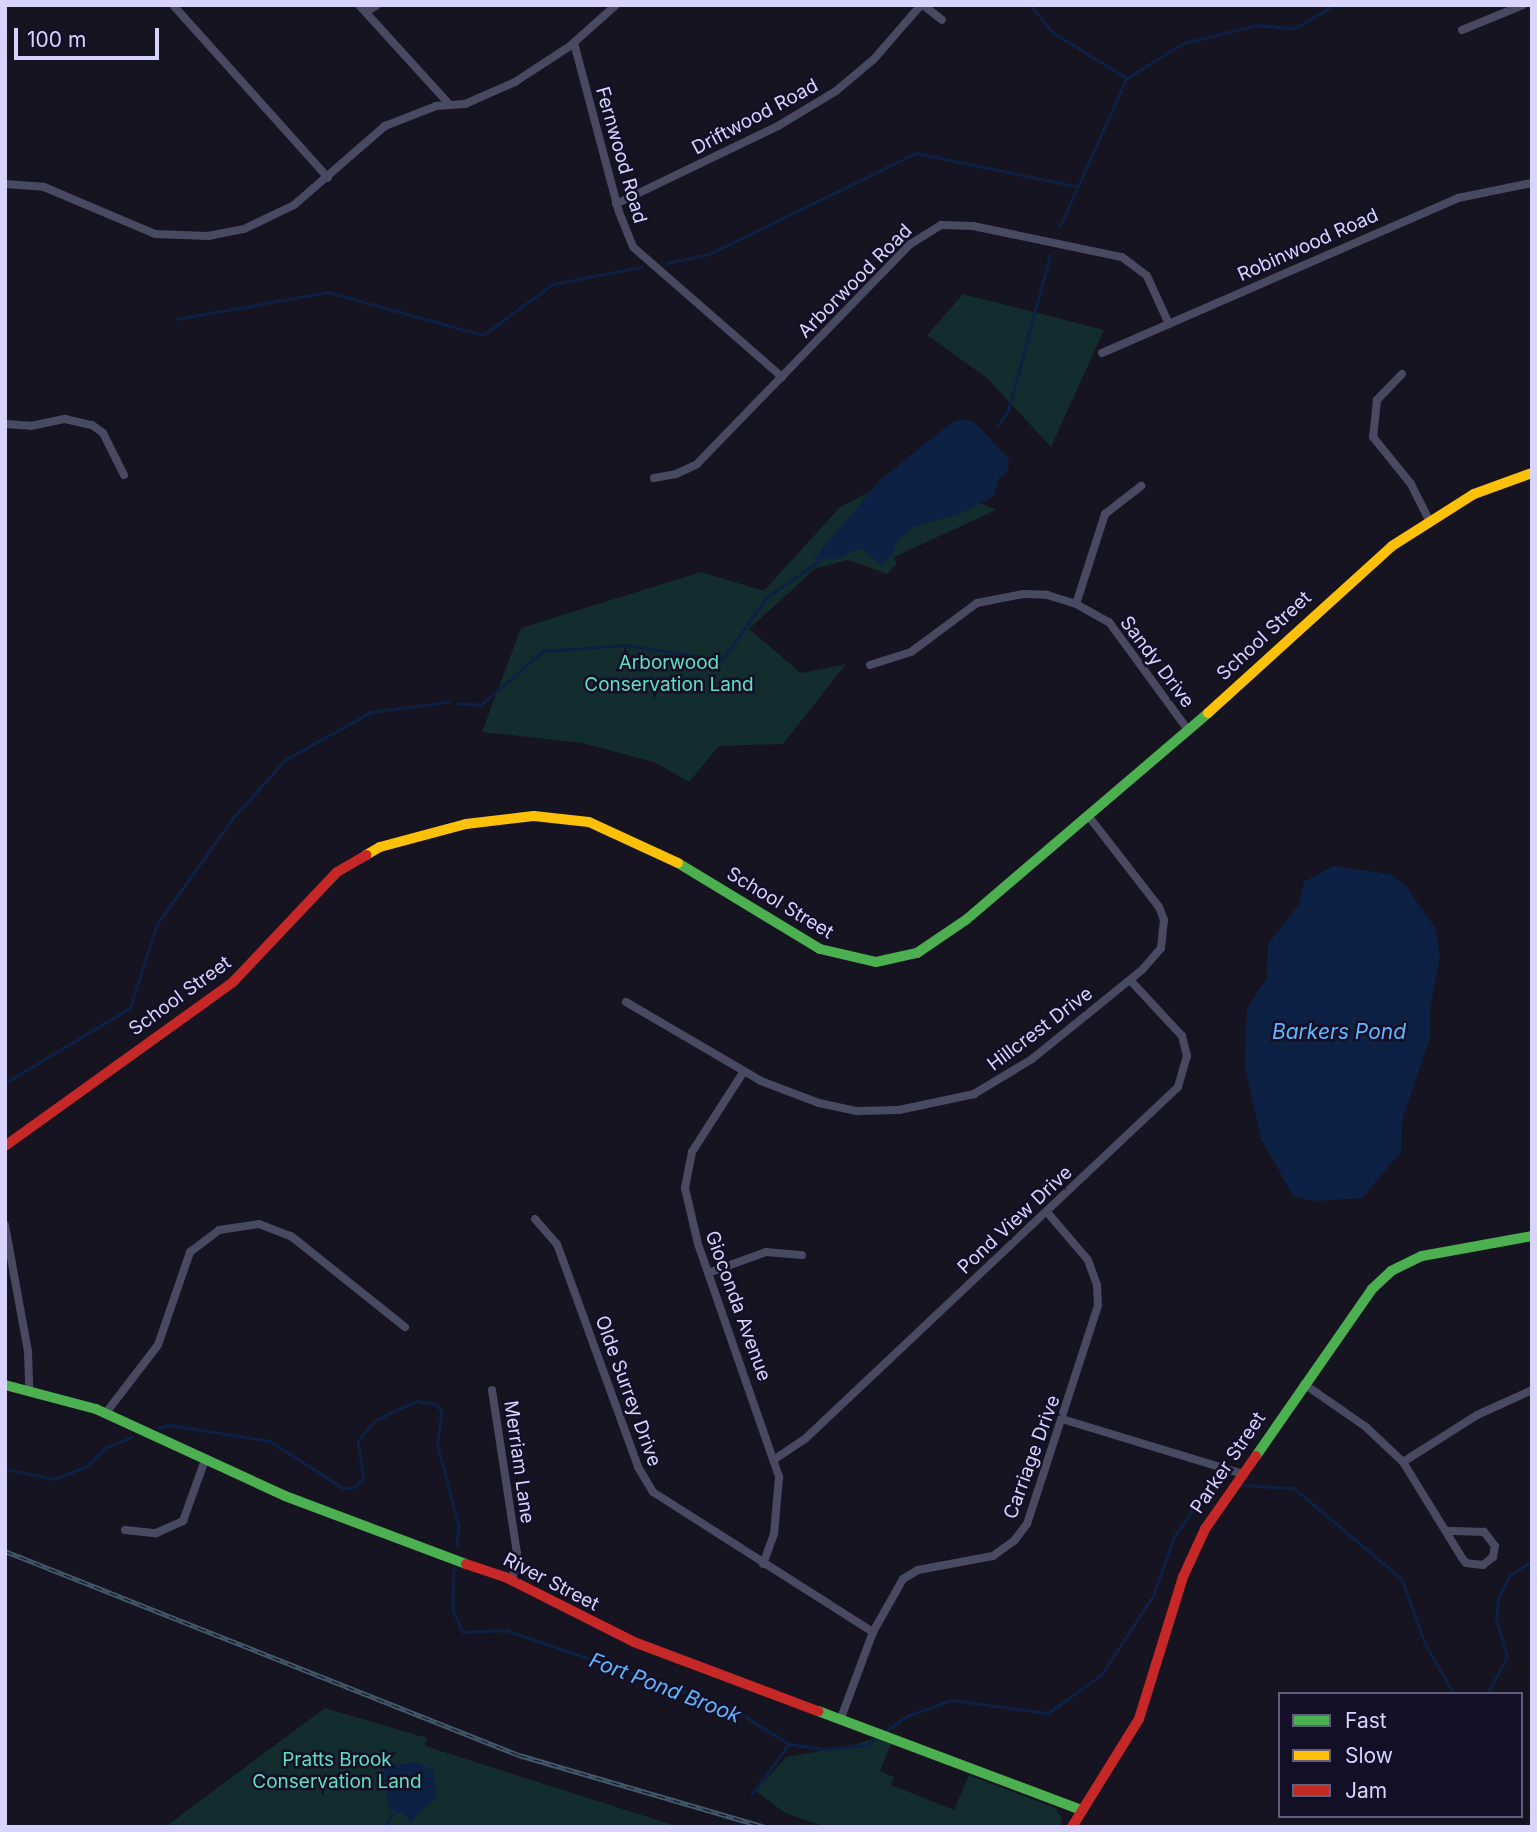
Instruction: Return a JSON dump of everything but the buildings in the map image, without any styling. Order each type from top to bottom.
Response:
[{"type":"street","points":[[173,5],[328,178]]},
{"type":"street","points":[[377,5],[363,9],[450,105]]},
{"type":"street","points":[[5,184],[44,187],[126,226],[155,234],[208,236],[269,219],[328,178],[385,126],[411,114],[465,104],[506,87],[574,43],[616,5]]},
{"type":"street","points":[[922,5],[942,20]]},
{"type":"street","name":"Driftwood Road","points":[[616,204],[778,126],[835,91],[862,71],[922,5]]},
{"type":"street","points":[[1462,30],[1523,5]]},
{"type":"street","name":"Fernwood Road","points":[[574,43],[616,204],[625,231],[639,254],[782,377]]},
{"type":"street","name":"Robinwood Road","points":[[1102,353],[1458,198],[1532,183]]},
{"type":"street","name":"Arborwood Road","points":[[654,478],[676,474],[696,464],[915,239],[951,223],[1130,260],[1147,276],[1169,324]]},
{"type":"street","points":[[1402,373],[1377,400],[1373,436],[1411,484],[1429,520]]},
{"type":"street","points":[[5,424],[31,426],[65,419],[92,425],[103,433],[124,475]]},
{"type":"street","name":"School Street","points":[[5,1146],[233,982],[315,891],[337,872],[380,847],[503,818],[550,816],[589,822],[668,857],[820,949],[876,962],[906,958],[930,947],[1090,818],[1305,621],[1429,520],[1474,494],[1532,473]]},
{"type":"street","points":[[1076,604],[1105,514],[1141,486]]},
{"type":"street","name":"Sandy Drive","points":[[870,665],[911,652],[956,616],[989,600],[1023,594],[1076,604],[1109,622],[1188,730]]},
{"type":"street","name":"Hillcrest Drive","points":[[626,1002],[789,1094],[838,1108],[877,1111],[932,1106],[1003,1080],[1130,980],[1161,948],[1164,920],[1155,899],[1090,818]]},
{"type":"street","name":"Pond View Drive","points":[[775,1459],[806,1438],[1171,1096],[1182,1077],[1187,1056],[1182,1036],[1130,980]]},
{"type":"street","name":"Gioconda Avenue","points":[[744,1071],[699,1141],[685,1178],[688,1210],[708,1273],[775,1459],[779,1497],[763,1564]]},
{"type":"street","name":"Carriage Drive","points":[[841,1718],[873,1632],[907,1575],[993,1556],[1014,1541],[1027,1524],[1095,1325],[1098,1294],[1088,1260],[1047,1212]]},
{"type":"street","name":"Olde Surrey Drive","points":[[535,1219],[557,1244],[647,1484],[763,1564],[873,1632]]},
{"type":"street","points":[[105,1414],[158,1345],[190,1252],[219,1230],[259,1224],[291,1236],[405,1327]]},
{"type":"street","points":[[5,1225],[28,1352],[29,1390]]},
{"type":"street","name":"Parker Street","points":[[1072,1827],[1139,1719],[1183,1577],[1205,1529],[1240,1473],[1372,1289],[1391,1272],[1431,1254],[1532,1236]]},
{"type":"street","points":[[708,1273],[766,1252],[802,1255]]},
{"type":"street","points":[[1304,1384],[1366,1427],[1403,1462],[1446,1531],[1466,1563],[1483,1565],[1493,1558],[1495,1546],[1484,1532],[1446,1531]]},
{"type":"street","name":"River Street","points":[[5,1385],[105,1414],[388,1538],[512,1580],[611,1633],[1082,1810]]},
{"type":"street","name":"Merriam Lane","points":[[492,1390],[517,1553],[512,1580]]},
{"type":"street","points":[[1403,1462],[1477,1415],[1532,1390]]},
{"type":"street","points":[[1062,1419],[1240,1473]]},
{"type":"street","points":[[125,1530],[156,1533],[183,1521],[205,1460]]},
{"type":"green space","points":[[963,294],[1104,330],[1051,447],[987,378],[927,335]]},
{"type":"green space","name":"Arborwood Conservation Land","points":[[951,450],[978,502],[996,510],[894,557],[897,564],[887,574],[848,560],[816,568],[749,629],[801,673],[846,664],[783,744],[719,746],[689,782],[654,762],[582,743],[482,732],[521,628],[701,572],[764,591],[840,507]]},
{"type":"green space","name":"Pratts Brook Conservation Land","points":[[325,1708],[427,1738],[425,1746],[679,1827],[165,1827]]},
{"type":"green space","points":[[874,1738],[891,1744],[880,1771],[894,1777],[891,1785],[954,1810],[969,1775],[1055,1808],[1062,1818],[1059,1827],[826,1827],[785,1813],[756,1791],[786,1757],[854,1745]]},
{"type":"water","points":[[954,421],[973,421],[1009,459],[1008,472],[998,479],[994,496],[959,514],[914,527],[898,540],[892,555],[882,565],[860,548],[837,559],[813,560],[881,479]]},
{"type":"water","name":"Barkers Pond","points":[[1333,866],[1390,874],[1406,886],[1436,929],[1440,957],[1430,1008],[1430,1037],[1402,1120],[1401,1152],[1362,1198],[1316,1201],[1294,1197],[1261,1139],[1245,1067],[1246,1023],[1247,1009],[1267,978],[1268,944],[1299,904],[1304,882]]},
{"type":"water","points":[[415,1762],[433,1770],[438,1796],[410,1822],[404,1814],[389,1810],[384,1766]]},
{"type":"waterway","points":[[1031,5],[1052,32],[1127,78],[1184,43],[1257,25],[1295,28],[1334,5]]},
{"type":"waterway","points":[[1060,226],[1126,79]]},
{"type":"waterway","points":[[667,263],[709,254],[916,153],[1075,186]]},
{"type":"waterway","points":[[998,425],[1008,411],[1050,255]]},
{"type":"waterway","points":[[177,319],[328,292],[483,335],[553,284],[641,267]]},
{"type":"waterway","points":[[458,703],[481,705],[543,651],[626,645],[722,660],[766,598],[819,561]]},
{"type":"waterway","points":[[5,1083],[130,1008],[157,924],[233,818],[285,760],[371,712],[448,702]]},
{"type":"waterway","name":"Fort Pond Brook","points":[[158,1428],[169,1425],[270,1441],[343,1488],[355,1487],[363,1478],[358,1441],[374,1421],[416,1401],[436,1404],[442,1411],[438,1446],[459,1526],[457,1545]]},
{"type":"waterway","name":"Fort Pond Brook","points":[[5,1469],[55,1479],[87,1466],[105,1448],[132,1437]]},
{"type":"waterway","name":"Fort Pond Brook","points":[[1240,1485],[1294,1488],[1402,1579],[1425,1643],[1453,1692]]},
{"type":"waterway","name":"Fort Pond Brook","points":[[883,1733],[907,1716],[951,1700],[1048,1713],[1101,1675],[1153,1596],[1174,1537],[1198,1502],[1219,1489]]},
{"type":"waterway","name":"Fort Pond Brook","points":[[1488,1692],[1507,1657],[1496,1619],[1498,1598],[1509,1576],[1532,1561]]},
{"type":"waterway","name":"Fort Pond Brook","points":[[454,1568],[453,1610],[463,1632],[506,1630],[732,1708],[789,1744],[826,1749],[867,1745],[878,1737]]},
{"type":"waterway","points":[[752,1794],[789,1744]]},
{"type":"waterway","points":[[384,1827],[395,1812]]},
{"type":"railway","points":[[5,1551],[519,1755],[765,1827]]},
{"type":"traffic: fast","points":[[678,863],[820,949],[876,962],[917,953],[967,919],[1208,713]]},
{"type":"traffic: fast","points":[[1256,1456],[1372,1289],[1391,1271],[1422,1256],[1532,1236]]},
{"type":"traffic: fast","points":[[5,1385],[96,1409],[285,1496],[466,1564]]},
{"type":"traffic: fast","points":[[818,1711],[1082,1810]]},
{"type":"traffic: slow","points":[[1208,713],[1392,546],[1474,494],[1532,473]]},
{"type":"traffic: slow","points":[[366,855],[380,847],[466,824],[534,816],[589,822],[678,863]]},
{"type":"traffic: jam","points":[[5,1146],[233,982],[337,872],[366,855]]},
{"type":"traffic: jam","points":[[1072,1827],[1139,1719],[1183,1577],[1205,1529],[1256,1456]]},
{"type":"traffic: jam","points":[[466,1564],[505,1577],[634,1642],[818,1711]]}]
